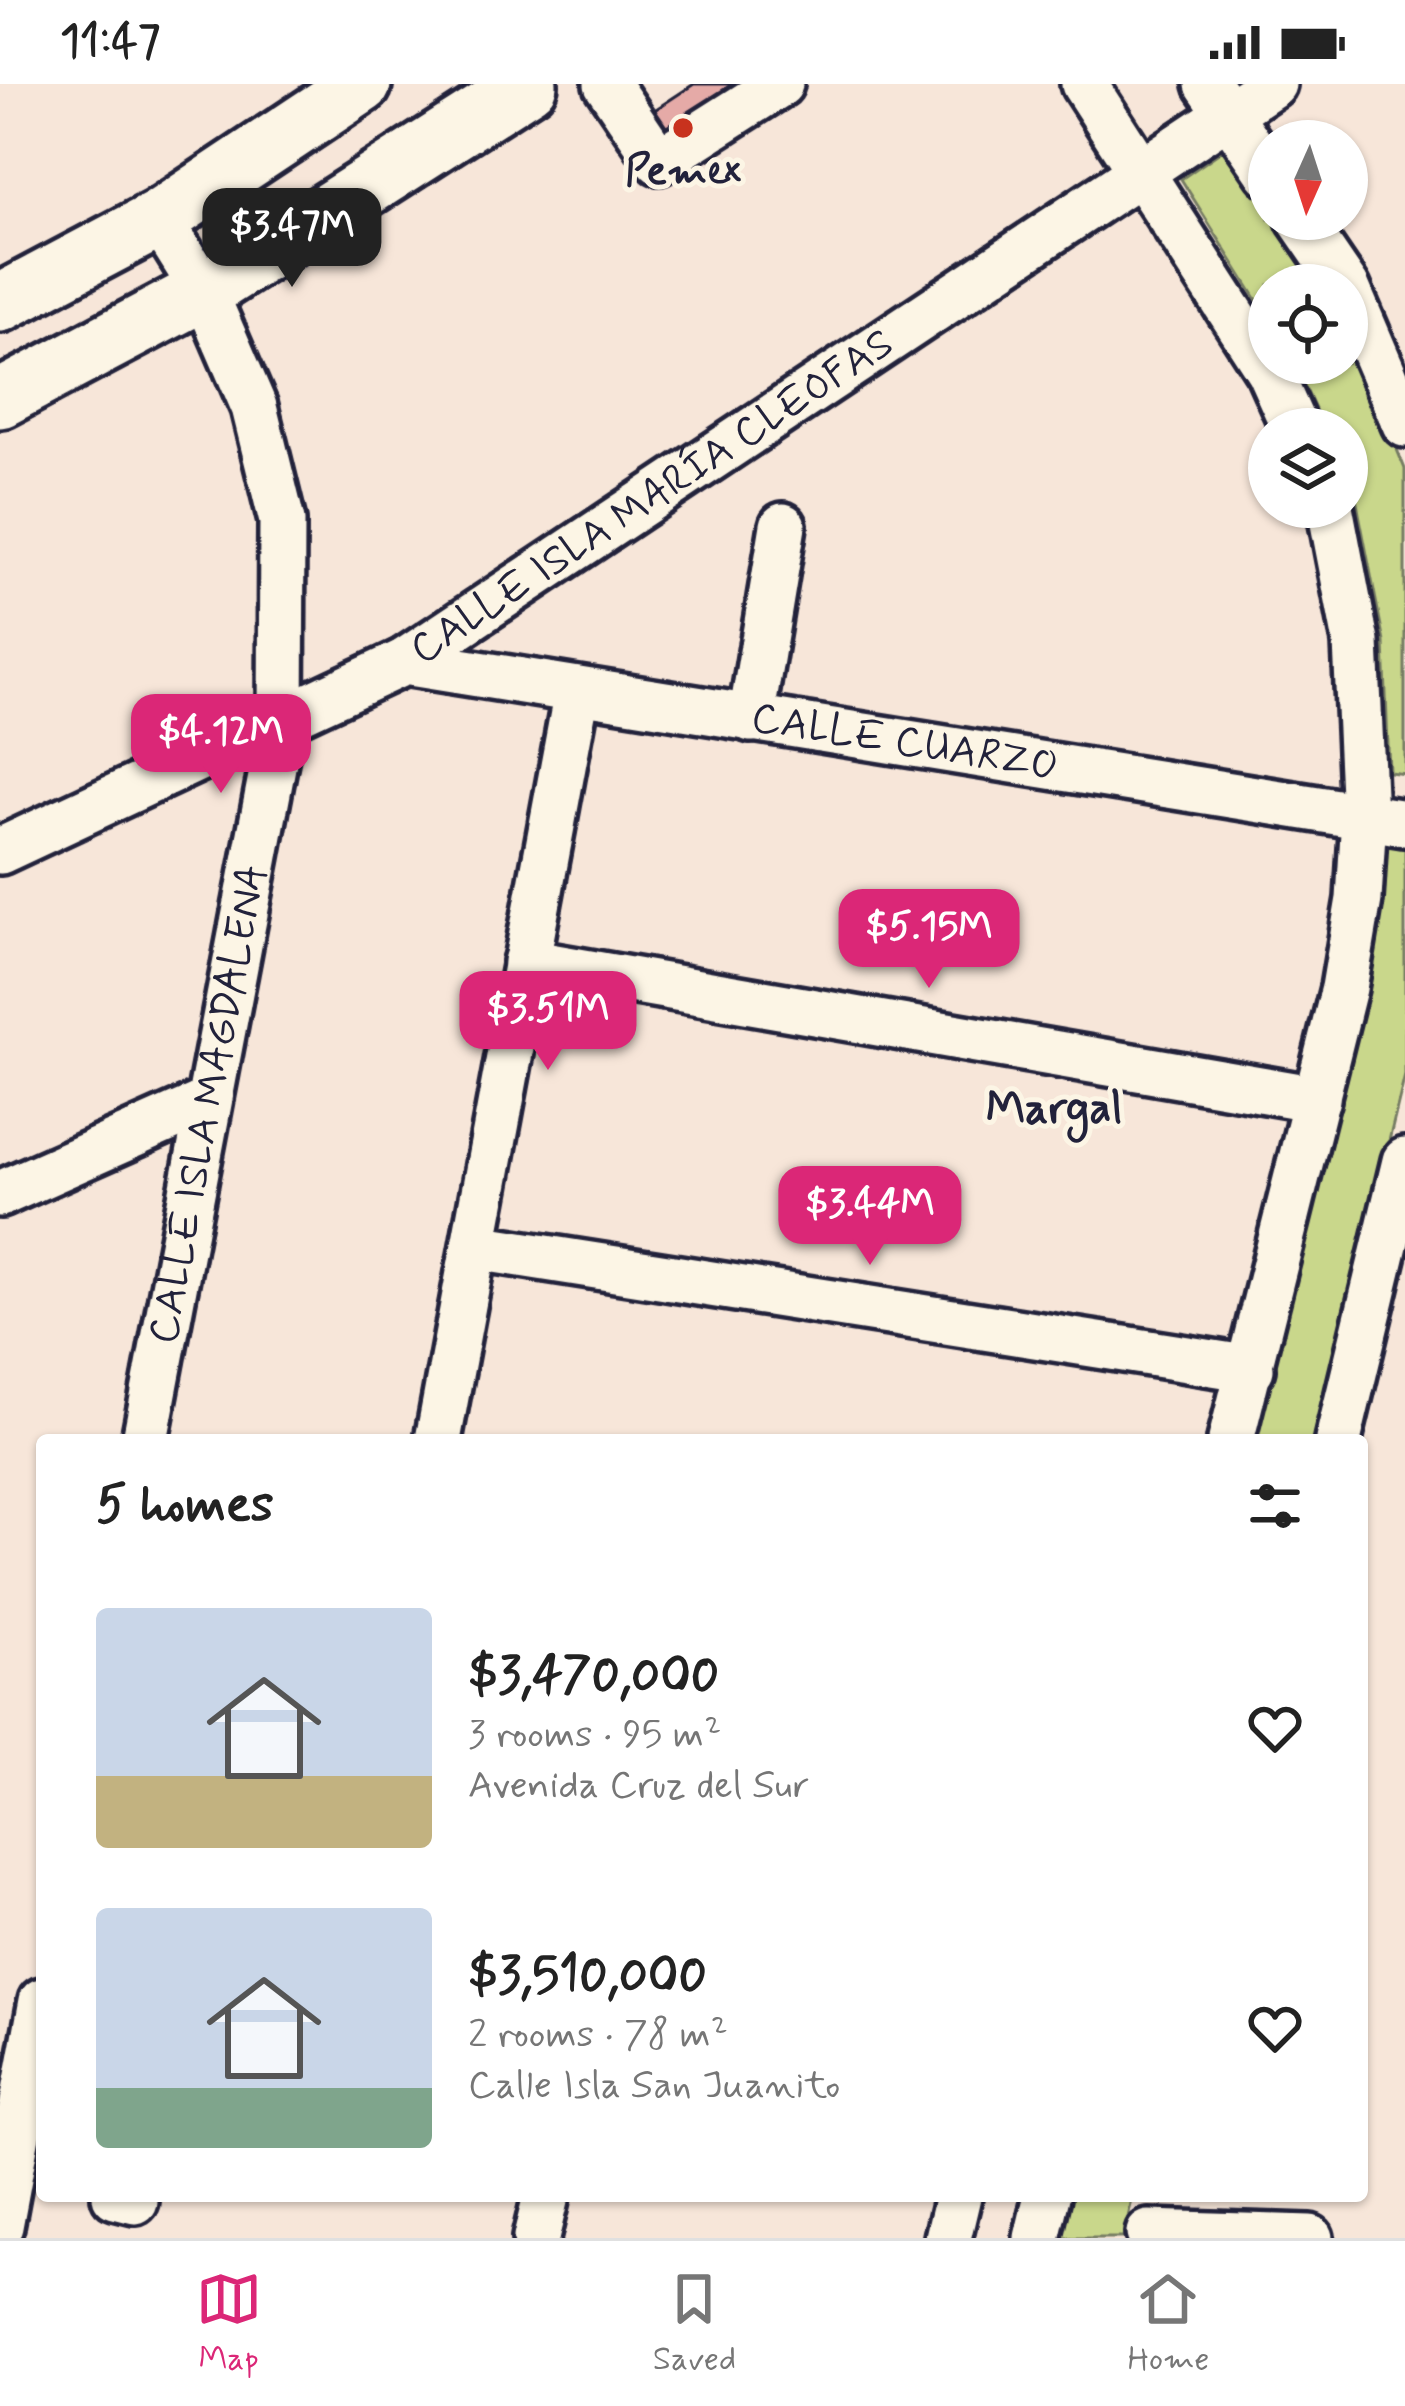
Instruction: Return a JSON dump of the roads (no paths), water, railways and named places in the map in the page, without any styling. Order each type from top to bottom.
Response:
[{"type":"main road","points":[[0,303],[159,219],[362,84]]},
{"type":"main road","points":[[0,399],[203,292],[528,84]]},
{"type":"street","points":[[607,84],[659,161],[779,84]]},
{"type":"street","points":[[1084,84],[1269,370],[1286,408]]},
{"type":"street","name":"CALLE ISLA MARÍA CLEOFAS","points":[[0,851],[281,724],[404,662],[1142,171],[1218,99],[1273,84]]},
{"type":"street","points":[[1218,99],[1248,143]]},
{"type":"street","name":"CALLE ISLA MAGDALENA","points":[[146,1434],[281,724],[282,521],[254,406],[203,292],[159,219]]},
{"type":"street","points":[[1368,337],[1405,424]]},
{"type":"street","points":[[751,719],[783,526]]},
{"type":"street","points":[[1233,1434],[1384,820],[1334,528]]},
{"type":"street","name":"CALLE CUARZO","points":[[404,662],[1384,820]]},
{"type":"street","points":[[439,1434],[577,691]]},
{"type":"street","points":[[526,962],[1317,1099]]},
{"type":"street","points":[[0,1194],[207,1102]]},
{"type":"street","points":[[1339,1434],[1405,1161]]},
{"type":"street","points":[[476,1247],[1251,1369]]},
{"type":"street","points":[[0,2226],[18,2170],[36,2044]]},
{"type":"street","points":[[536,2238],[545,2202]]},
{"type":"street","points":[[948,2238],[957,2202]]},
{"type":"street","points":[[1037,2238],[1046,2202]]},
{"type":"street","points":[[1152,2222],[1310,2238]]},
{"type":"place","name":"Pemex","points":[[683,128]]},
{"type":"district","name":"Margal","points":[[1054,1109]]}]
